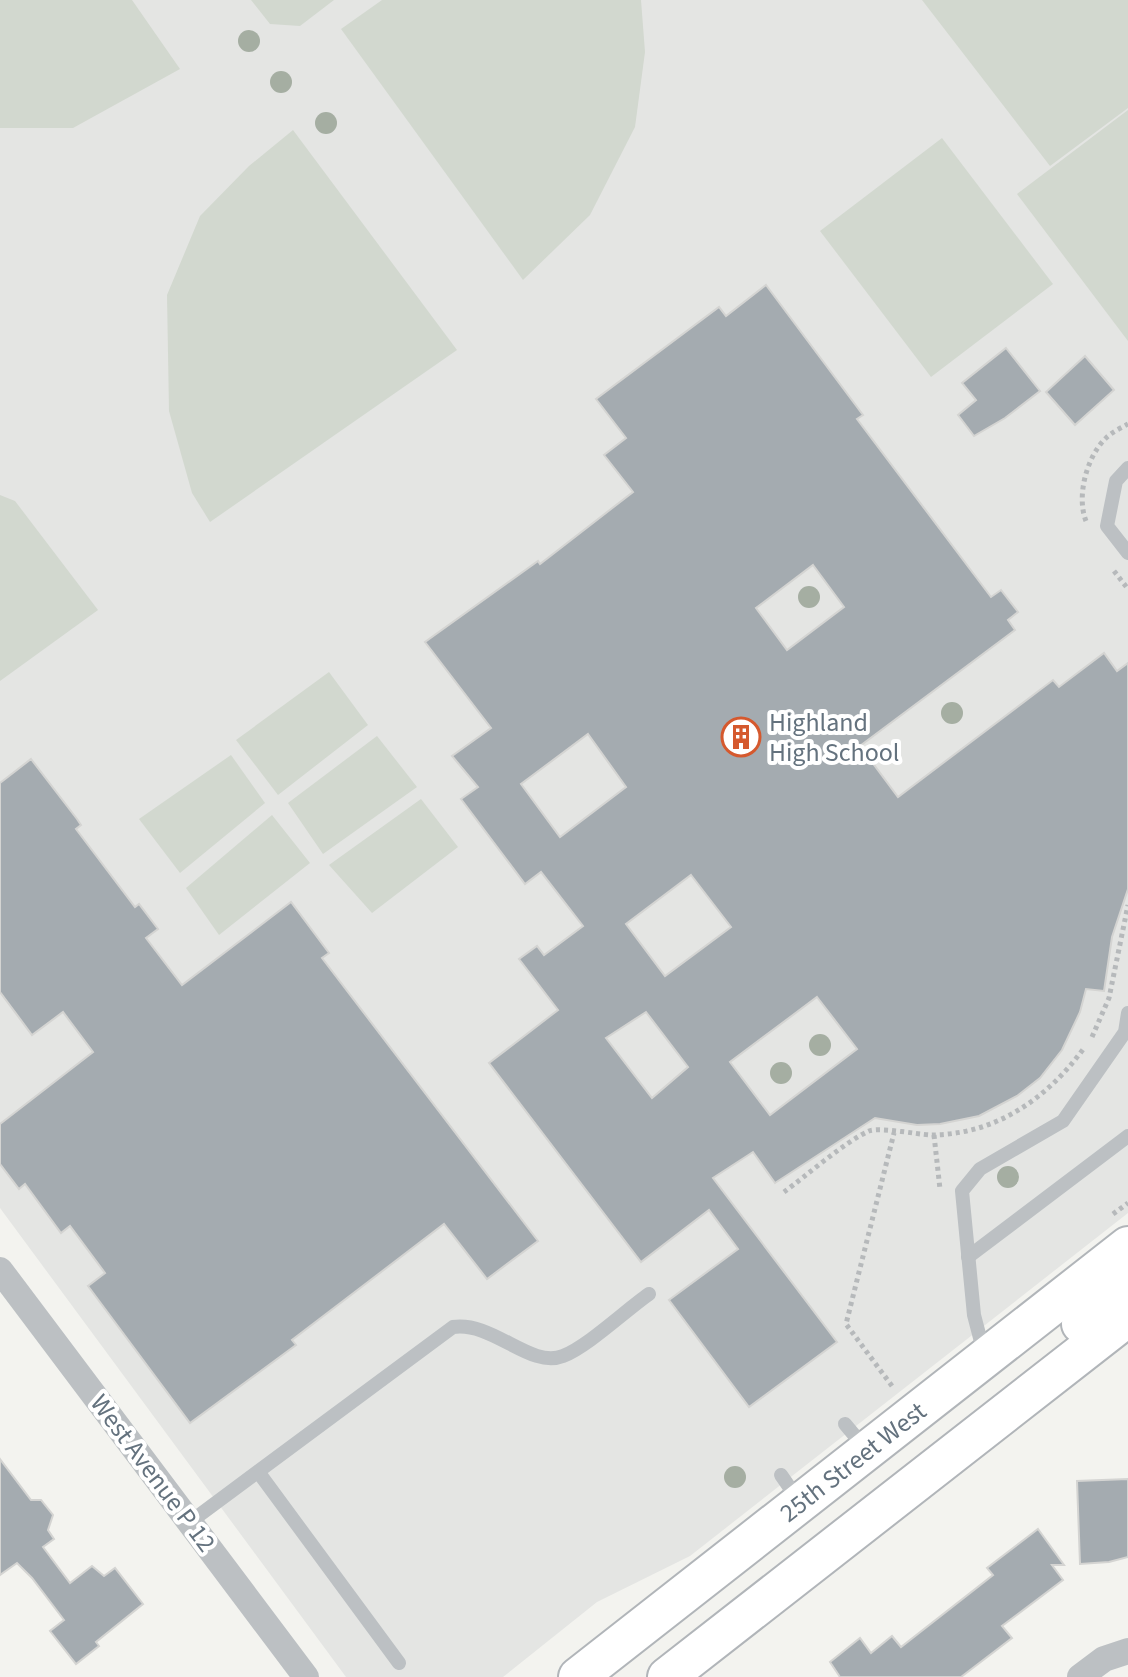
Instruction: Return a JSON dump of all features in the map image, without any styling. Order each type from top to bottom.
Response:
[{"type":"main road","name":"25th Street West","points":[[578,1677],[791,1489],[856,1437],[986,1359],[1128,1246]]},
{"type":"main road","points":[[1039,1386],[1063,1344],[1082,1323],[1128,1284]]},
{"type":"main road","name":"25th Street West","points":[[667,1677],[1128,1317]]},
{"type":"street","name":"West Avenue P 12","points":[[0,1270],[306,1677]]},
{"type":"street","points":[[1080,1677],[1104,1659],[1128,1651]]},
{"type":"lane","points":[[1128,468],[1116,481],[1107,526],[1128,553]]},
{"type":"lane","points":[[986,1359],[975,1322],[962,1191],[980,1169],[1063,1121],[1126,1033],[1128,1013]]},
{"type":"lane","points":[[968,1257],[1128,1136]]},
{"type":"lane","points":[[190,1522],[453,1327],[480,1328],[543,1358],[562,1357],[649,1294]]},
{"type":"lane","points":[[259,1473],[399,1663]]},
{"type":"path","points":[[784,1192],[871,1130],[934,1135],[990,1126],[1043,1095],[1059,1080],[1094,1034],[1104,1010],[1128,905]]},
{"type":"path","points":[[892,1386],[846,1324],[894,1133]]},
{"type":"shaded area","points":[[0,0],[1128,0],[1128,1213],[690,1556],[597,1602],[503,1677],[346,1677],[0,1208]]},
{"type":"shaded area","points":[[0,0],[132,0],[180,69],[73,128],[0,128]]},
{"type":"shaded area","points":[[251,0],[334,0],[300,26],[270,24]]},
{"type":"shaded area","points":[[382,0],[641,0],[645,52],[635,127],[590,215],[523,280],[341,29]]},
{"type":"shaded area","points":[[922,0],[1128,0],[1128,108],[1050,166]]},
{"type":"shaded area","points":[[1128,110],[1128,341],[1017,194]]},
{"type":"shaded area","points":[[293,130],[457,350],[210,522],[192,493],[169,411],[167,295],[200,216],[249,166]]},
{"type":"shaded area","points":[[942,138],[1053,284],[931,377],[820,231]]},
{"type":"shaded area","points":[[0,495],[15,501],[98,610],[0,681]]},
{"type":"shaded area","points":[[329,672],[368,725],[278,795],[236,740]]},
{"type":"shaded area","points":[[377,736],[417,787],[323,854],[288,803]]},
{"type":"shaded area","points":[[231,755],[265,803],[180,873],[139,819]]},
{"type":"shaded area","points":[[421,799],[458,847],[372,913],[329,865]]},
{"type":"shaded area","points":[[272,815],[310,863],[219,935],[186,888]]},
{"type":"building","name":"Highland High School","points":[[766,285],[863,415],[857,419],[991,597],[1001,590],[1018,612],[1008,620],[1015,630],[860,746],[898,797],[1053,680],[1059,687],[1104,653],[1117,671],[1128,663],[1128,889],[1112,937],[1104,991],[1086,989],[1080,1012],[1062,1050],[1040,1078],[1017,1096],[979,1116],[917,1125],[875,1118],[775,1183],[753,1152],[713,1178],[837,1342],[749,1407],[669,1300],[738,1249],[709,1210],[641,1262],[489,1063],[558,1010],[519,959],[537,946],[544,955],[583,926],[541,872],[525,884],[461,799],[478,787],[452,756],[491,728],[425,642],[538,561],[540,564],[633,492],[604,455],[626,438],[596,399],[719,307],[726,316]],"holes":[[[813,565],[844,607],[787,650],[756,608]],[[588,734],[626,787],[560,837],[521,784]],[[691,875],[731,927],[665,976],[626,924]],[[817,997],[857,1049],[770,1115],[730,1062]],[[646,1012],[688,1067],[652,1098],[606,1038]]]},
{"type":"building","points":[[1006,348],[1040,391],[1005,418],[974,436],[958,415],[976,400],[962,383]]},
{"type":"building","points":[[1085,356],[1114,390],[1075,425],[1046,392]]},
{"type":"building","points":[[31,759],[81,825],[76,829],[135,907],[139,904],[158,929],[146,938],[182,985],[291,902],[329,953],[322,958],[538,1241],[487,1279],[444,1224],[292,1340],[296,1345],[190,1423],[88,1286],[105,1273],[70,1226],[61,1233],[25,1184],[19,1189],[0,1164],[0,1124],[93,1052],[63,1012],[32,1035],[0,992],[0,783]]},
{"type":"building","points":[[0,1459],[31,1500],[41,1500],[53,1515],[48,1530],[54,1539],[43,1547],[70,1583],[92,1566],[104,1576],[115,1568],[143,1604],[96,1642],[99,1646],[76,1664],[50,1631],[64,1620],[32,1578],[17,1563],[0,1575]]},
{"type":"building","points":[[1128,1479],[1128,1557],[1080,1564],[1077,1481]]},
{"type":"building","points":[[1038,1529],[1064,1565],[1052,1565],[1063,1580],[1002,1626],[1012,1638],[961,1677],[840,1677],[830,1662],[860,1638],[871,1653],[892,1636],[901,1647],[993,1575],[987,1568]]},
{"type":"place","name":"Highland High School","points":[[741,737]]}]
